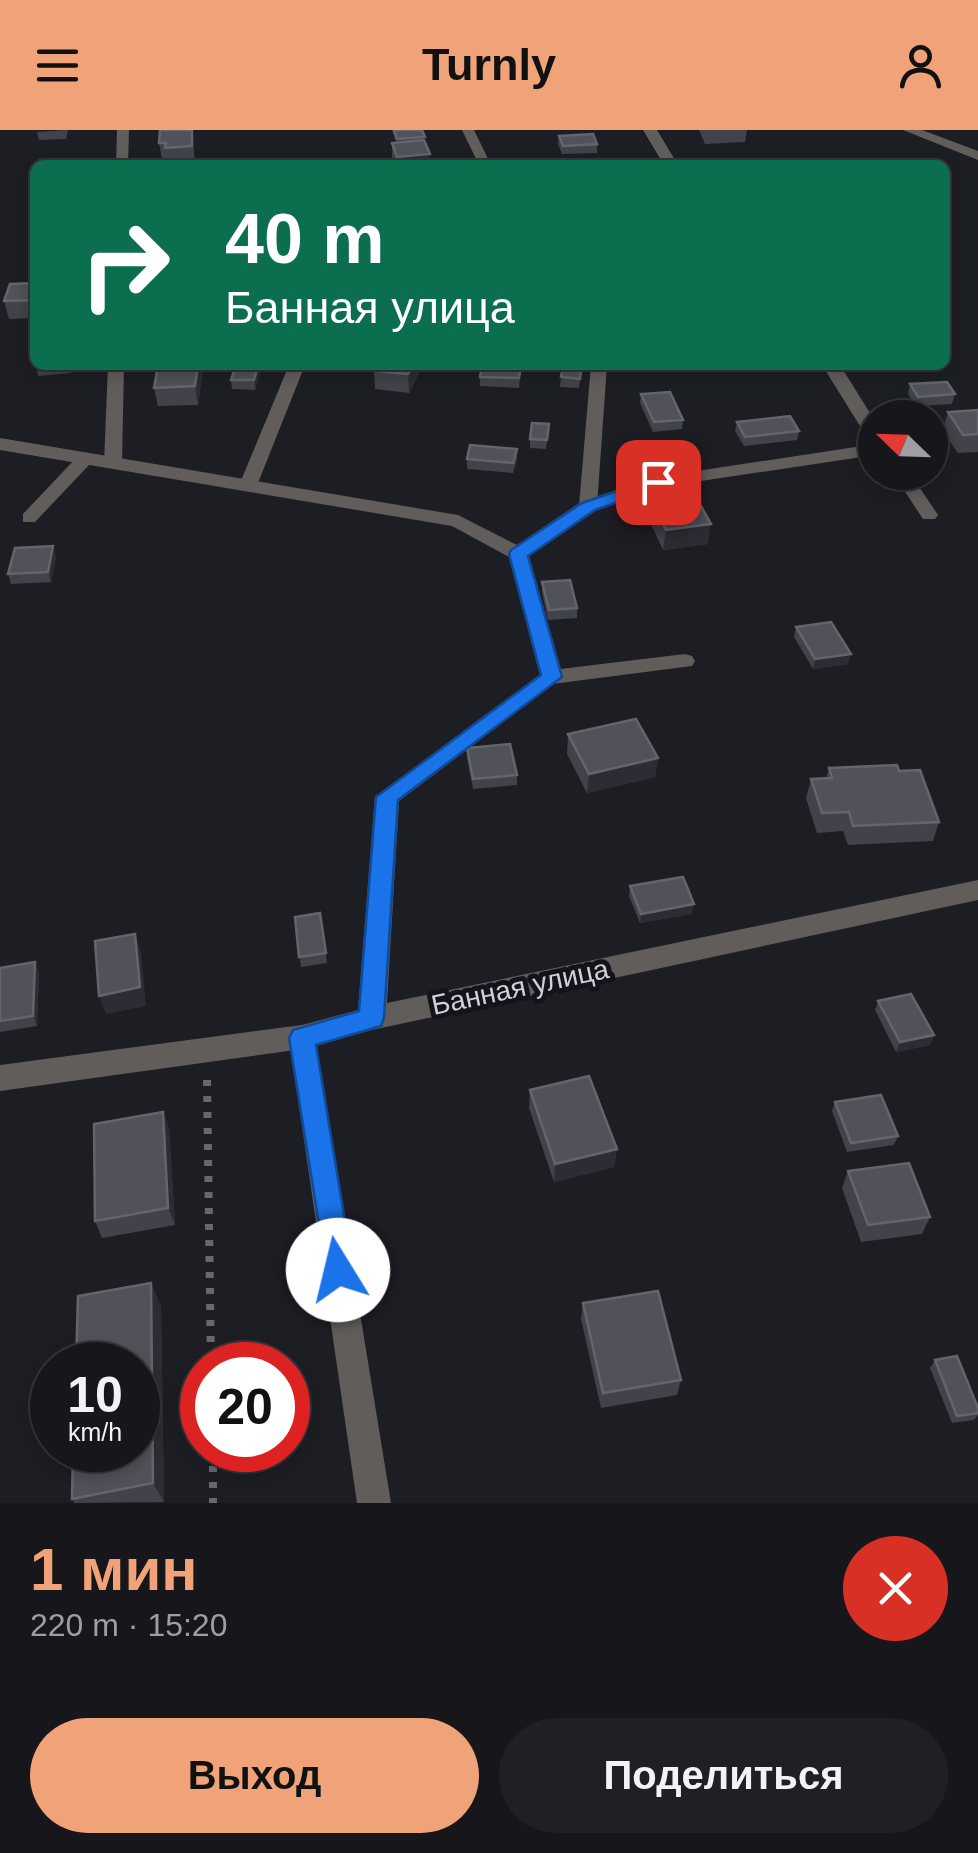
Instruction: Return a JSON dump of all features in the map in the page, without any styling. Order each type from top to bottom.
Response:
[{"type":"street","points":[[650,130],[669,160]]},
{"type":"street","points":[[910,130],[978,156]]},
{"type":"street","points":[[834,370],[858,408]]},
{"type":"street","points":[[0,444],[458,520],[518,554],[552,677],[387,797],[372,1018]]},
{"type":"street","points":[[518,554],[588,506],[658,482],[858,453]]},
{"type":"street","name":"Банная улица","points":[[0,1078],[302,1038],[372,1018],[978,890]]},
{"type":"lane","points":[[122,160],[123,130]]},
{"type":"lane","points":[[468,130],[483,160]]},
{"type":"lane","points":[[113,463],[116,370]]},
{"type":"lane","points":[[249,483],[295,370]]},
{"type":"lane","points":[[588,506],[599,370]]},
{"type":"lane","points":[[29,518],[84,460]]},
{"type":"lane","points":[[912,490],[929,515]]},
{"type":"lane","points":[[552,677],[685,661]]},
{"type":"lane","points":[[302,1038],[374,1503]]},
{"type":"path","points":[[207,1048],[212,1342]]},
{"type":"path","points":[[213,1472],[214,1503]]},
{"type":"building","points":[[160,130],[192,130],[192,146],[165,148],[166,143],[159,143]]},
{"type":"building","points":[[394,130],[422,130],[425,137],[397,139]]},
{"type":"building","points":[[593,134],[597,144],[563,146],[559,136]]},
{"type":"building","points":[[424,140],[430,154],[397,157],[392,143]]},
{"type":"building","points":[[30,283],[30,300],[4,301],[10,284]]},
{"type":"building","points":[[157,370],[197,370],[195,386],[154,388]]},
{"type":"building","points":[[234,370],[257,370],[254,380],[231,380]]},
{"type":"building","points":[[374,370],[410,370],[408,374]]},
{"type":"building","points":[[481,370],[520,370],[519,378],[480,377]]},
{"type":"building","points":[[562,370],[581,370],[580,379],[561,377]]},
{"type":"building","points":[[947,382],[955,394],[918,397],[910,384]]},
{"type":"building","points":[[670,392],[683,420],[654,422],[641,394]]},
{"type":"building","points":[[978,410],[978,434],[963,435],[948,412]]},
{"type":"building","points":[[790,416],[799,431],[745,437],[737,422]]},
{"type":"building","points":[[532,423],[549,424],[547,440],[530,439]]},
{"type":"building","points":[[470,445],[517,449],[513,463],[467,459]]},
{"type":"building","points":[[696,497],[711,524],[666,530],[652,503]]},
{"type":"building","points":[[53,546],[48,572],[8,574],[15,548]]},
{"type":"building","points":[[570,580],[577,608],[549,610],[542,582]]},
{"type":"building","points":[[831,622],[851,654],[815,659],[796,627]]},
{"type":"building","points":[[636,719],[658,758],[589,774],[568,734]]},
{"type":"building","points":[[510,744],[517,775],[473,779],[467,748]]},
{"type":"building","points":[[897,765],[899,771],[920,770],[939,822],[853,826],[849,812],[822,813],[811,779],[832,778],[829,768]]},
{"type":"building","points":[[683,877],[694,904],[641,914],[630,886]]},
{"type":"building","points":[[320,913],[326,953],[299,957],[295,917]]},
{"type":"building","points":[[135,934],[140,987],[99,996],[95,941]]},
{"type":"building","points":[[35,962],[33,1016],[0,1021],[0,968]]},
{"type":"building","points":[[911,994],[934,1035],[900,1042],[878,1001]]},
{"type":"building","points":[[589,1076],[617,1149],[555,1164],[530,1090]]},
{"type":"building","points":[[881,1095],[898,1136],[851,1143],[835,1102]]},
{"type":"building","points":[[163,1112],[168,1208],[95,1221],[94,1124]]},
{"type":"building","points":[[909,1163],[930,1217],[868,1225],[848,1171]]},
{"type":"building","points":[[151,1283],[152,1342],[77,1342],[78,1296]]},
{"type":"building","points":[[658,1291],[681,1380],[603,1393],[583,1303]]},
{"type":"building","points":[[957,1356],[978,1413],[957,1416],[935,1360]]},
{"type":"building","points":[[73,1472],[153,1472],[153,1483],[72,1499]]},
{"type":"route","points":[[338,1270],[302,1038],[372,1018],[387,797],[552,677],[518,554],[588,506],[658,482]]}]
